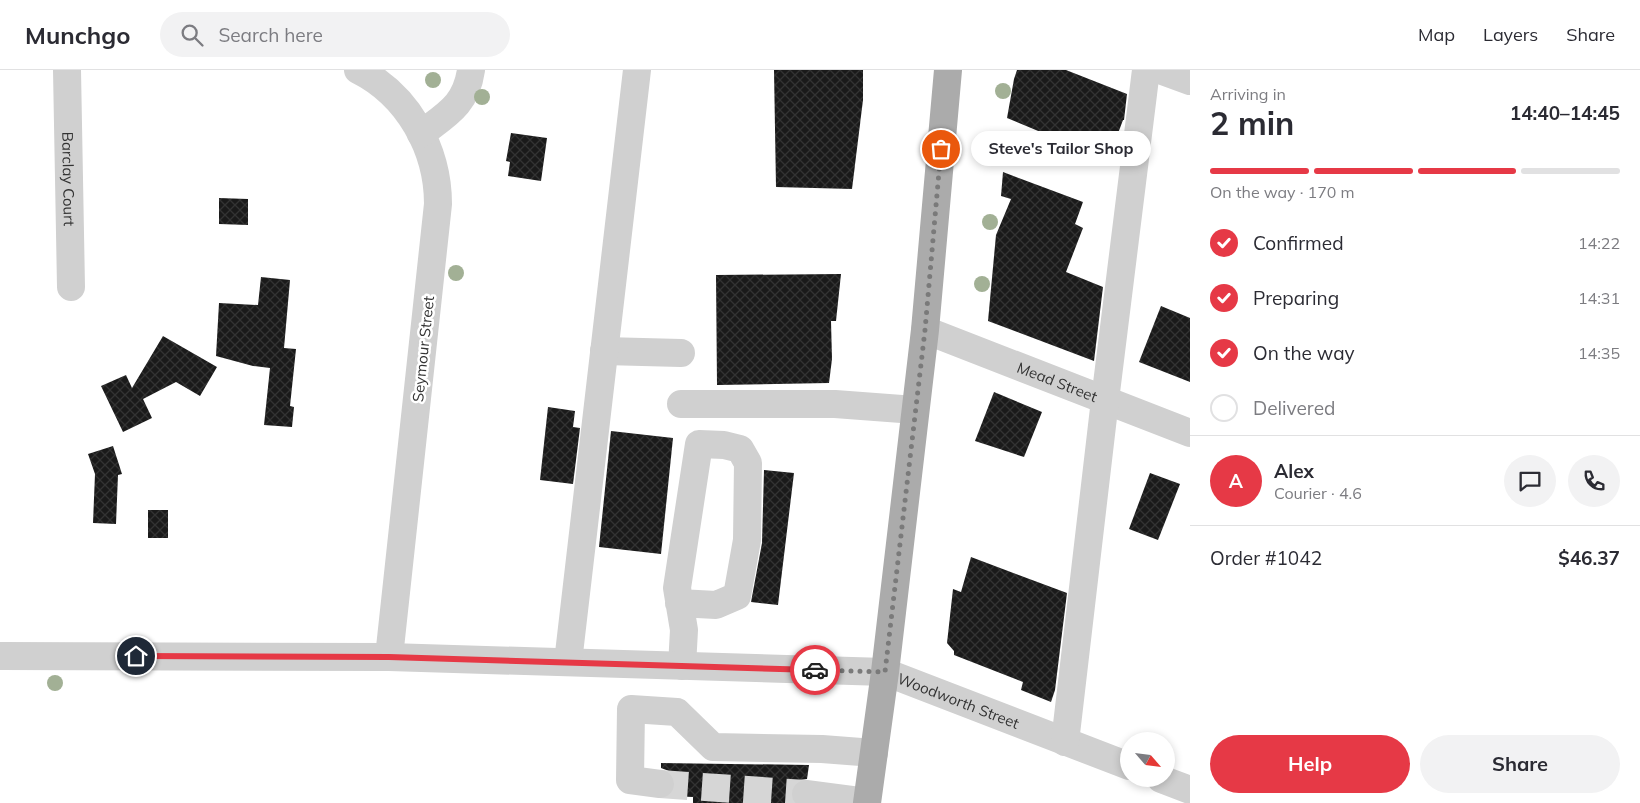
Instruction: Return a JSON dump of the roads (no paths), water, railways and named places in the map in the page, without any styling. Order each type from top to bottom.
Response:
[{"type":"main road","points":[[867,802],[885,672],[925,330],[948,70]]},
{"type":"street","name":"Barclay Court","points":[[67,70],[71,287]]},
{"type":"street","points":[[421,134],[456,107],[468,85],[471,70]]},
{"type":"street","points":[[568,662],[637,70]]},
{"type":"street","points":[[1065,742],[1146,70]]},
{"type":"street","points":[[1160,70],[1190,82]]},
{"type":"street","name":"Seymour Street","points":[[371,72],[395,97],[416,124],[434,167],[438,190],[389,657]]},
{"type":"street","name":"Mead Street","points":[[925,330],[1190,433]]},
{"type":"street","points":[[604,351],[681,353]]},
{"type":"street","points":[[681,404],[835,404],[915,410]]},
{"type":"street","points":[[679,603],[716,605],[737,596],[747,540],[748,463],[740,449],[724,445],[699,444],[677,588],[679,603],[684,630],[682,666]]},
{"type":"street","name":"Woodworth Street","points":[[0,656],[389,657],[885,672],[1120,763]]},
{"type":"street","points":[[660,784],[630,780],[631,709],[677,712],[713,748],[822,749],[874,753]]},
{"type":"street","points":[[1175,784],[1190,790]]},
{"type":"street","points":[[806,794],[867,802]]},
{"type":"tunnel","points":[[660,784],[806,794]]},
{"type":"place","name":"Steve's Tailor Shop","points":[[941,149]]}]
